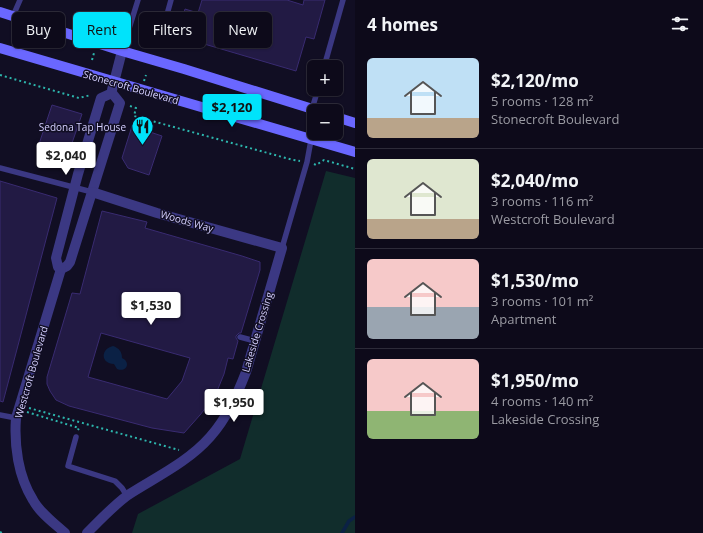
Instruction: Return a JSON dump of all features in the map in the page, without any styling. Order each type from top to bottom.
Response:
[{"type":"main road","points":[[0,12],[12,16]]},
{"type":"main road","points":[[65,33],[307,107]]},
{"type":"main road","name":"Stonecroft Boulevard","points":[[0,48],[307,139]]},
{"type":"main road","points":[[343,119],[355,123]]},
{"type":"main road","name":"Stonecroft Boulevard","points":[[311,140],[355,152]]},
{"type":"street","name":"Westcroft Boulevard","points":[[112,93],[122,51]]},
{"type":"street","name":"Westcroft Boulevard","points":[[61,269],[58,267],[56,258],[74,188],[101,98],[112,93]]},
{"type":"street","name":"Westcroft Boulevard","points":[[65,533],[40,509],[28,491],[23,479],[15,430],[18,411],[61,269],[67,266],[70,262],[120,102],[112,93]]},
{"type":"street","name":"Woods Way","points":[[92,192],[157,213],[282,248]]},
{"type":"street","name":"Lakeside Crossing","points":[[88,533],[100,519],[127,496],[180,463],[191,454],[210,437],[223,420],[231,407],[244,377],[282,248]]},
{"type":"lane","points":[[15,12],[20,0]]},
{"type":"lane","points":[[122,51],[138,0]]},
{"type":"lane","points":[[168,12],[171,0]]},
{"type":"lane","points":[[326,60],[343,0]]},
{"type":"lane","name":"Lakeside Crossing","points":[[282,248],[311,140]]},
{"type":"lane","points":[[0,168],[92,192]]},
{"type":"lane","points":[[240,337],[255,341]]},
{"type":"lane","points":[[0,415],[18,411]]},
{"type":"lane","points":[[76,437],[68,466],[115,481],[127,496]]},
{"type":"path","points":[[92,60],[94,53]]},
{"type":"path","points":[[0,75],[79,98],[92,95]]},
{"type":"path","points":[[125,104],[136,108],[134,116],[293,160],[316,165],[324,160],[355,169]]},
{"type":"path","points":[[18,411],[78,428],[76,437]]},
{"type":"path","points":[[18,411],[191,454]]},
{"type":"green space","points":[[326,171],[355,178],[355,533],[132,533],[138,514],[240,459]]},
{"type":"water","points":[[113,346],[120,350],[122,358],[127,364],[123,370],[117,369],[114,364],[107,362],[105,359],[104,353]]},
{"type":"building","points":[[202,0],[287,0],[303,5],[304,0],[325,0],[314,39],[306,37],[296,71],[218,48],[272,48],[272,12],[214,12],[214,47],[206,45],[206,12],[198,12]]},
{"type":"building","points":[[185,9],[195,12],[184,12]]},
{"type":"building","points":[[52,105],[82,114],[71,146],[61,151],[39,144]]},
{"type":"building","name":"Sedona Tap House","points":[[132,126],[162,136],[149,175],[128,168],[122,158]]},
{"type":"building","points":[[0,181],[57,198],[3,402],[0,401]]},
{"type":"building","points":[[102,211],[147,222],[145,228],[260,262],[260,270],[241,333],[236,336],[238,341],[233,359],[228,358],[224,374],[215,396],[184,433],[152,428],[69,406],[56,400],[47,384],[47,377],[72,293],[80,294]],"holes":[[[101,333],[190,358],[182,381],[167,399],[88,377]]]},
{"type":"waterway","points":[[342,533],[349,521],[355,517]]},
{"type":"place","name":"Sedona Tap House","points":[[142,146]]}]
